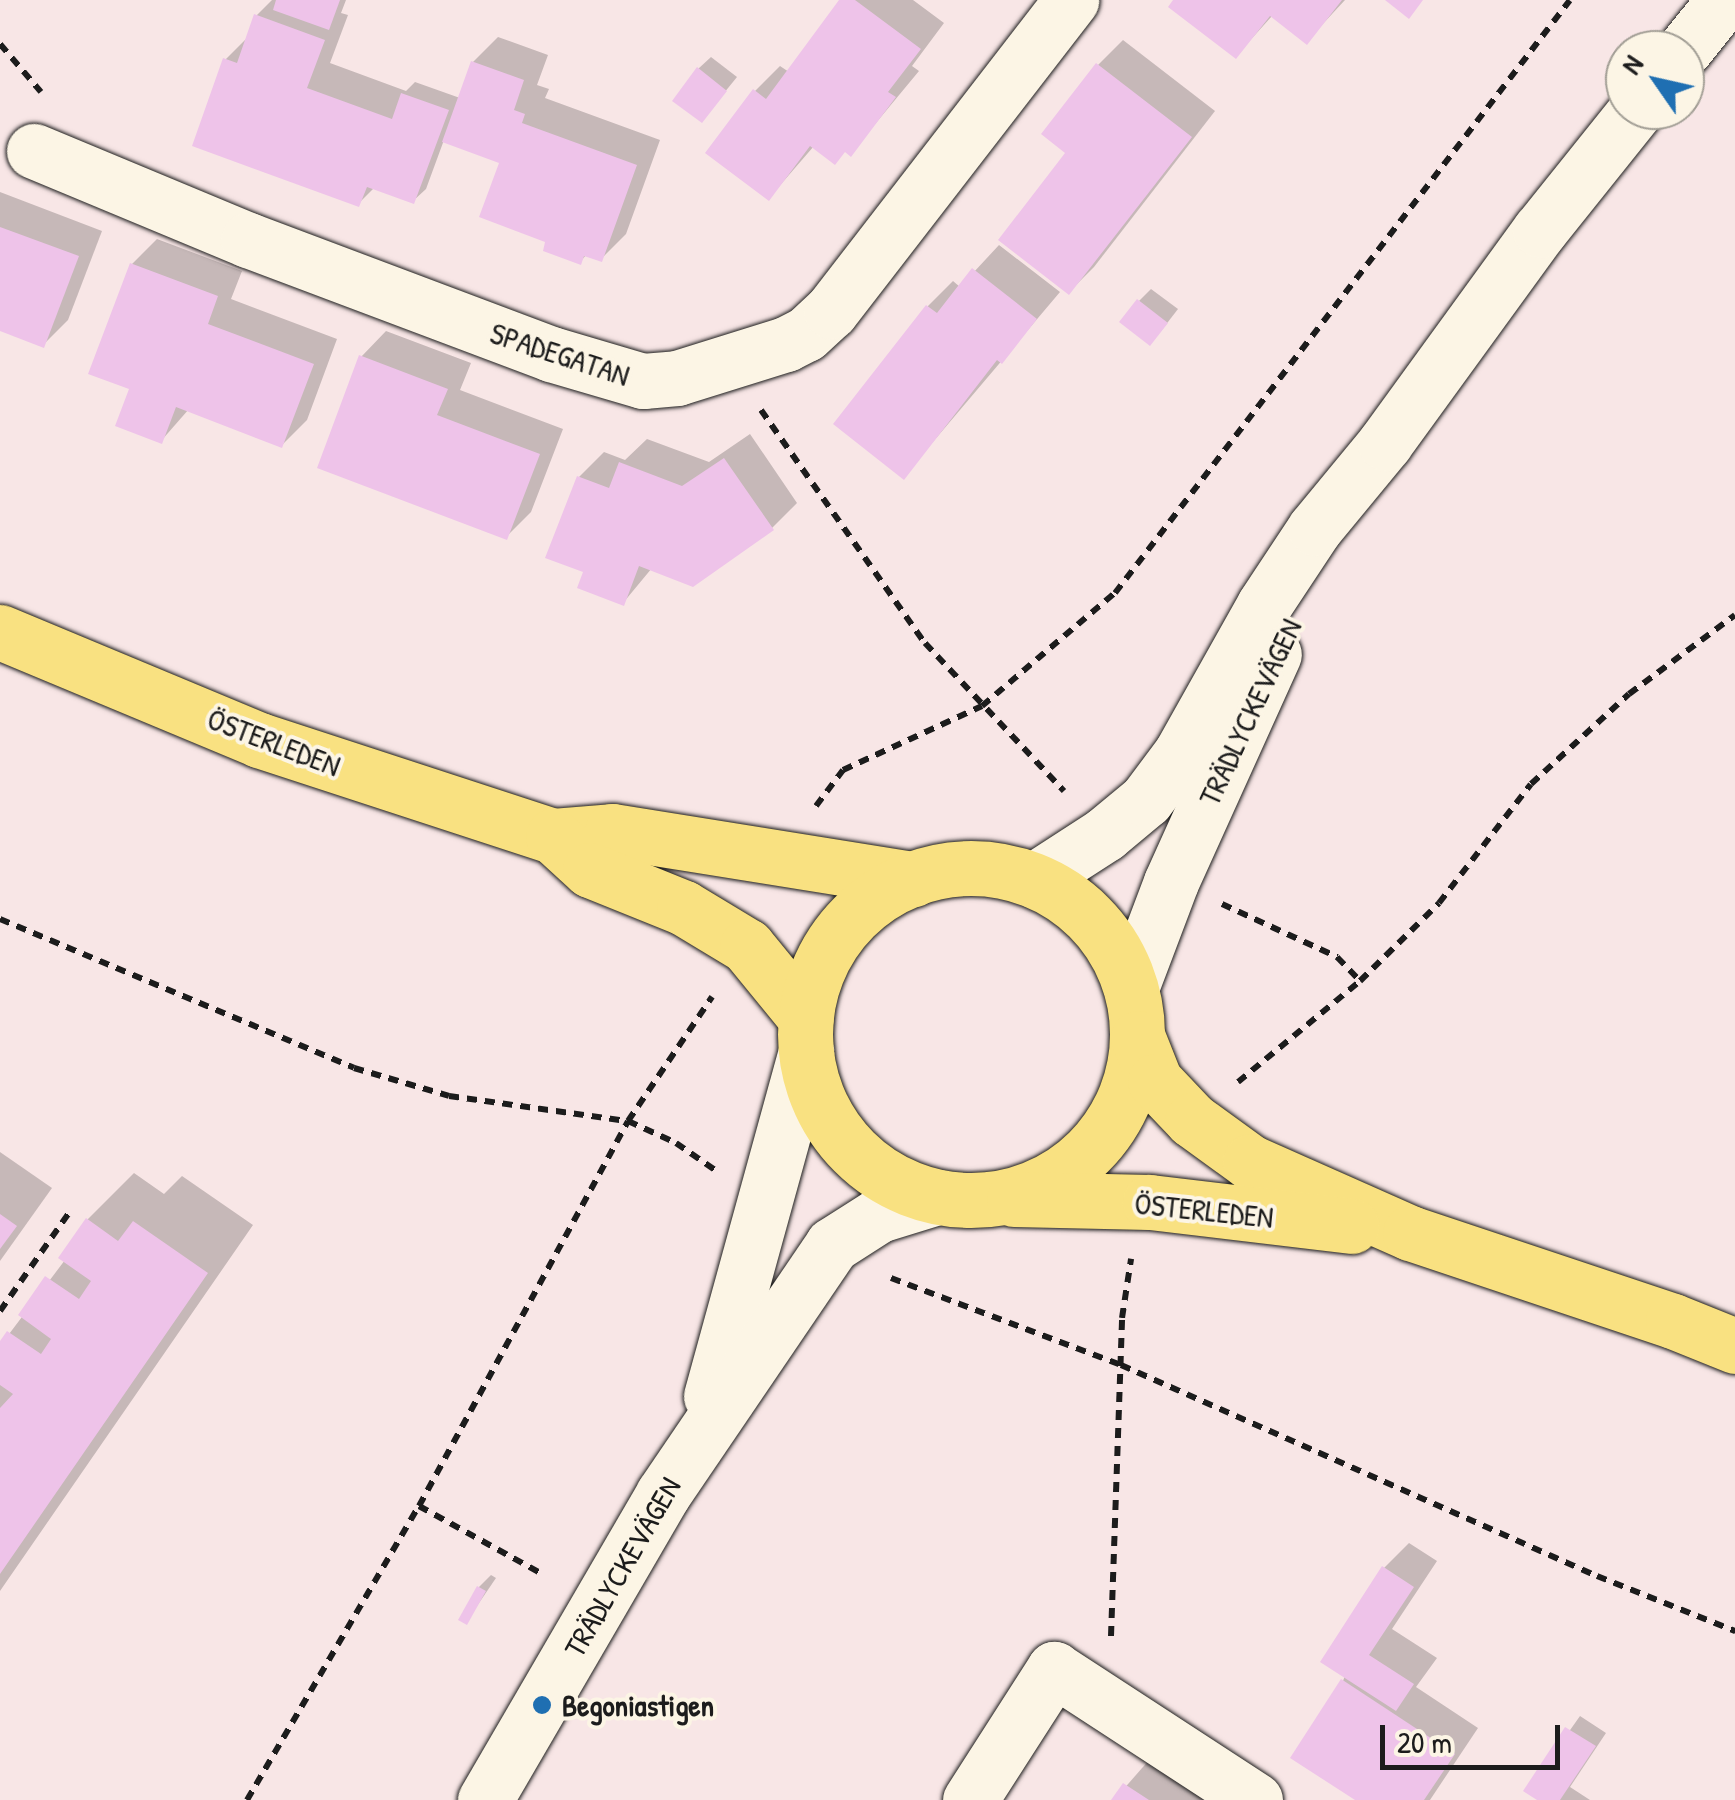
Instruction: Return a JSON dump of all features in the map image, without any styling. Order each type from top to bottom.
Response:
[{"type":"main road","name":"ÖSTERLEDEN","points":[[0,632],[259,740],[553,836],[612,831],[792,856],[913,879]]},
{"type":"main road","name":"ÖSTERLEDEN","points":[[553,836],[590,870],[684,908],[746,946],[806,1035]]},
{"type":"main road","name":"TRÄDLYCKEVÄGEN","points":[[952,869],[994,870],[1034,880],[1057,891],[1095,922],[1123,965],[1134,1013],[1132,1076],[1119,1112],[1097,1144],[1068,1170],[1034,1188],[998,1199],[937,1197],[882,1175],[848,1146],[822,1108],[806,1035],[819,966],[832,944],[867,904],[913,879],[952,869]]},
{"type":"main road","name":"ÖSTERLEDEN","points":[[1134,1013],[1155,1081],[1192,1120],[1250,1162],[1410,1233],[1673,1321],[1735,1346]]},
{"type":"main road","name":"ÖSTERLEDEN","points":[[998,1199],[1150,1202],[1410,1233]]},
{"type":"street","name":"SPADEGATAN","points":[[34,152],[248,240],[551,354],[643,381],[677,378],[786,344],[806,334],[831,311],[1071,0]]},
{"type":"street","points":[[1700,30],[1724,0]]},
{"type":"street","name":"TRÄDLYCKEVÄGEN","points":[[1034,880],[1105,834],[1146,800],[1181,753],[1264,605],[1315,528],[1385,444],[1540,230],[1620,130]]},
{"type":"street","name":"TRÄDLYCKEVÄGEN","points":[[1134,1013],[1171,882],[1274,654],[1385,444]]},
{"type":"street","name":"TRÄDLYCKEVÄGEN","points":[[699,1438],[806,1035]]},
{"type":"street","name":"TRÄDLYCKEVÄGEN","points":[[485,1800],[699,1438],[832,1245],[880,1215],[937,1197]]},
{"type":"street","points":[[970,1800],[1054,1669],[1255,1800]]},
{"type":"path","points":[[792,856],[821,796],[844,770],[982,706],[1115,593],[1570,0]]},
{"type":"path","points":[[247,1800],[419,1506],[628,1121],[746,946]]},
{"type":"path","points":[[1192,1120],[1360,980]]},
{"type":"path","points":[[1117,1710],[1110,1642],[1122,1318],[1134,1239],[1150,1202]]},
{"type":"path","points":[[0,1311],[71,1210]]},
{"type":"path","points":[[419,1506],[544,1574]]},
{"type":"building","points":[[276,0],[340,0],[329,30],[273,10]]},
{"type":"building","points":[[839,0],[855,0],[921,49],[888,92],[896,97],[851,157],[845,152],[835,165],[810,146],[769,201],[705,153],[753,89],[766,99]]},
{"type":"building","points":[[1173,0],[1342,0],[1307,45],[1270,16],[1236,59],[1168,7]]},
{"type":"building","points":[[1385,0],[1423,0],[1409,19]]},
{"type":"building","points":[[254,14],[325,40],[307,88],[392,119],[401,93],[449,110],[414,204],[367,187],[359,207],[192,146],[223,58],[237,63]]},
{"type":"building","points":[[471,61],[524,80],[514,110],[525,114],[522,123],[637,165],[602,262],[584,256],[581,265],[543,251],[545,242],[479,217],[499,163],[442,142]]},
{"type":"building","points":[[1096,63],[1192,137],[1069,295],[998,240],[1065,153],[1041,134]]},
{"type":"building","points":[[697,67],[727,91],[702,123],[672,101]]},
{"type":"building","points":[[0,227],[79,256],[44,348],[0,331]]},
{"type":"building","points":[[130,263],[218,296],[208,324],[314,364],[282,448],[176,407],[162,444],[115,426],[129,389],[88,374]]},
{"type":"building","points":[[972,268],[1037,319],[1002,364],[997,360],[904,480],[833,424],[926,305],[937,313]]},
{"type":"building","points":[[1137,299],[1168,323],[1150,346],[1119,322]]},
{"type":"building","points":[[359,355],[448,389],[437,415],[540,454],[507,540],[317,468]]},
{"type":"building","points":[[724,458],[774,530],[693,587],[639,566],[624,606],[577,588],[583,572],[545,558],[577,476],[609,488],[619,462],[682,486]]},
{"type":"building","points":[[0,1214],[17,1226],[0,1249]]},
{"type":"building","points":[[86,1218],[118,1241],[133,1221],[208,1273],[0,1574],[0,1408],[13,1394],[0,1385],[0,1341],[7,1331],[41,1354],[51,1339],[18,1315],[45,1276],[79,1299],[91,1281],[58,1258]]},
{"type":"building","points":[[1382,1566],[1414,1587],[1369,1655],[1414,1684],[1396,1711],[1320,1662]]},
{"type":"building","points":[[477,1586],[486,1591],[467,1625],[458,1620]]},
{"type":"building","points":[[1341,1679],[1455,1754],[1424,1800],[1355,1800],[1290,1758]]},
{"type":"building","points":[[1565,1727],[1596,1746],[1560,1800],[1537,1800],[1523,1791]]},
{"type":"building","points":[[1123,1783],[1149,1800],[1111,1800]]},
{"type":"place","name":"Begoniastigen","points":[[542,1705]]}]
